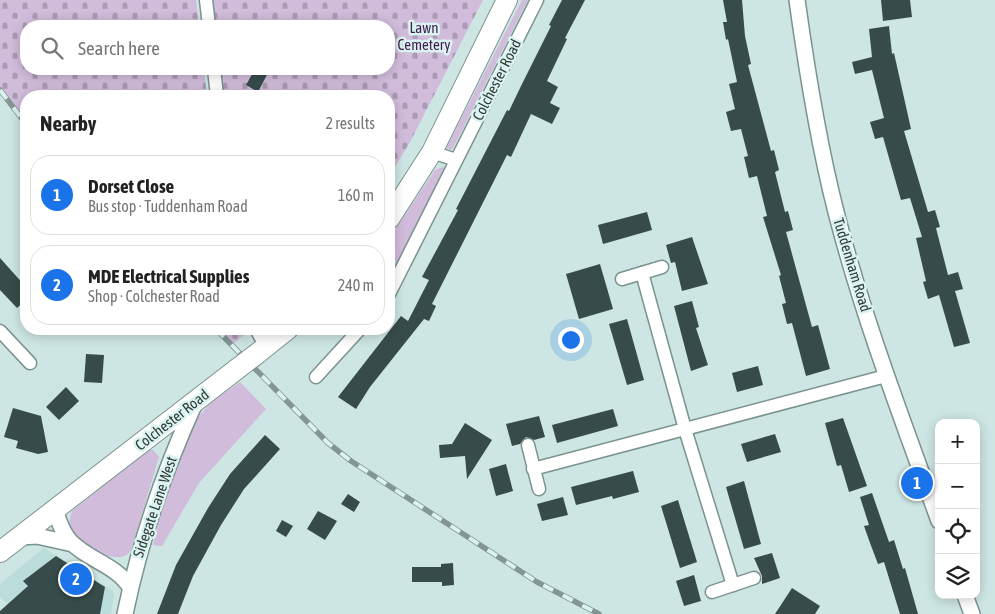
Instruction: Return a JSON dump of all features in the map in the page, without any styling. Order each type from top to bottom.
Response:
[{"type":"main road","name":"Colchester Road","points":[[395,210],[432,152],[507,0]]},
{"type":"main road","name":"Colchester Road","points":[[6,545],[196,403],[281,335]]},
{"type":"street","points":[[206,0],[208,20]]},
{"type":"street","name":"Colchester Road","points":[[395,282],[538,0]]},
{"type":"street","name":"Tuddenham Road","points":[[797,0],[811,99],[834,204],[886,376],[935,510]]},
{"type":"street","points":[[215,75],[216,90]]},
{"type":"street","points":[[432,152],[456,160]]},
{"type":"street","points":[[622,279],[662,267]]},
{"type":"street","points":[[642,273],[733,585]]},
{"type":"street","points":[[0,331],[30,363]]},
{"type":"street","points":[[258,335],[262,350]]},
{"type":"street","points":[[316,377],[354,335]]},
{"type":"street","points":[[533,469],[886,376]]},
{"type":"street","name":"Sidegate Lane West","points":[[125,614],[130,587],[166,470],[196,403]]},
{"type":"street","points":[[528,445],[539,489]]},
{"type":"street","name":"Colchester Road","points":[[54,510],[64,534],[73,544],[116,571],[130,587]]},
{"type":"street","name":"Colchester Road","points":[[6,545],[37,536],[73,544]]},
{"type":"street","points":[[712,592],[754,578]]},
{"type":"street","points":[[967,599],[972,614]]},
{"type":"shaded area","points":[[44,548],[112,590],[114,594],[111,614],[22,614],[0,597],[0,584]]},
{"type":"green space","points":[[0,0],[196,0],[198,20],[20,20],[20,75],[205,75],[206,90],[20,90],[20,116],[0,90]]},
{"type":"green space","name":"Lawn Cemetery","points":[[213,0],[483,0],[410,142],[395,167],[395,90],[223,90],[221,75],[395,75],[395,20],[215,20]]},
{"type":"green space","points":[[522,0],[528,0],[453,148],[450,150],[446,148]]},
{"type":"green space","points":[[443,167],[447,169],[395,266],[395,230],[435,170]]},
{"type":"green space","points":[[222,335],[244,335],[232,345]]},
{"type":"green space","points":[[240,382],[266,409],[199,483],[162,546],[153,545],[172,473],[186,437],[206,408]]},
{"type":"green space","points":[[148,450],[153,450],[159,457],[131,550],[126,555],[118,557],[109,556],[90,548],[81,542],[71,531],[69,523],[72,511]]},
{"type":"building","points":[[562,0],[585,0],[565,38],[567,39],[547,81],[558,87],[550,103],[560,108],[552,124],[531,114],[511,157],[507,155],[432,304],[436,306],[429,321],[424,319],[370,387],[356,409],[338,397],[386,335],[395,335],[395,324],[401,316],[408,321],[429,280],[422,277],[458,210],[456,209],[507,110],[509,111],[551,26],[549,25]]},
{"type":"building","points":[[723,0],[742,0],[745,36],[751,64],[748,65],[771,151],[774,150],[779,170],[775,172],[785,212],[788,211],[793,230],[786,232],[812,327],[818,325],[830,369],[806,376],[792,323],[787,324],[782,304],[786,303],[779,276],[781,275],[763,217],[767,216],[757,176],[749,178],[744,157],[748,156],[741,129],[731,131],[726,112],[735,109],[729,84],[737,82],[728,39],[726,40],[723,22],[727,22]]},
{"type":"building","points":[[881,0],[910,0],[912,17],[883,21]]},
{"type":"building","points":[[889,26],[892,54],[894,53],[911,129],[904,131],[928,212],[935,210],[940,227],[936,228],[948,275],[958,272],[963,289],[955,291],[970,343],[954,347],[939,295],[928,299],[923,282],[926,281],[916,238],[922,237],[910,198],[901,200],[883,137],[875,139],[870,122],[884,118],[872,70],[855,74],[852,62],[872,57],[869,29]]},
{"type":"building","points":[[252,75],[267,75],[259,90],[255,90],[246,85]]},
{"type":"building","points":[[647,212],[652,230],[603,244],[598,225]]},
{"type":"building","points":[[692,237],[708,284],[682,291],[675,262],[671,263],[666,245]]},
{"type":"building","points":[[0,258],[20,280],[20,305],[17,308],[0,290]]},
{"type":"building","points":[[600,264],[613,309],[579,319],[566,274]]},
{"type":"building","points":[[692,301],[699,327],[696,328],[708,365],[691,371],[674,306]]},
{"type":"building","points":[[627,319],[644,380],[627,385],[609,324]]},
{"type":"building","points":[[86,354],[104,355],[102,383],[84,382]]},
{"type":"building","points":[[758,366],[763,385],[737,392],[732,373]]},
{"type":"building","points":[[66,387],[79,401],[59,420],[46,407]]},
{"type":"building","points":[[13,408],[41,416],[48,452],[38,454],[16,448],[18,441],[4,437]]},
{"type":"building","points":[[613,409],[618,426],[557,443],[552,425]]},
{"type":"building","points":[[539,416],[545,437],[534,440],[526,437],[520,444],[512,446],[506,424]]},
{"type":"building","points":[[843,418],[867,486],[849,492],[841,465],[837,466],[825,423]]},
{"type":"building","points":[[465,423],[492,440],[467,479],[465,456],[440,458],[439,445],[452,444]]},
{"type":"building","points":[[775,434],[781,452],[747,462],[741,444]]},
{"type":"building","points":[[265,435],[280,449],[244,489],[221,525],[193,576],[178,614],[157,614],[176,565],[208,508],[230,474]]},
{"type":"building","points":[[506,464],[513,491],[496,496],[489,469]]},
{"type":"building","points":[[633,471],[639,492],[613,499],[612,496],[576,505],[571,487]]},
{"type":"building","points":[[744,481],[761,544],[744,549],[726,487]]},
{"type":"building","points":[[872,493],[889,542],[894,540],[903,569],[905,568],[918,614],[900,614],[884,562],[878,564],[870,543],[864,526],[869,525],[860,497]]},
{"type":"building","points":[[348,494],[360,502],[354,512],[341,504]]},
{"type":"building","points":[[563,497],[568,515],[542,521],[537,504]]},
{"type":"building","points":[[678,500],[697,562],[680,568],[661,506]]},
{"type":"building","points":[[318,511],[337,521],[325,540],[307,529]]},
{"type":"building","points":[[282,520],[293,526],[286,537],[276,531]]},
{"type":"building","points":[[772,553],[780,578],[762,584],[762,576],[754,558]]},
{"type":"building","points":[[56,556],[105,587],[100,614],[0,614],[0,611],[28,586],[23,581]]},
{"type":"building","points":[[453,563],[454,585],[442,586],[442,582],[412,582],[412,567],[441,567],[441,564]]},
{"type":"building","points":[[694,575],[701,601],[684,606],[676,581]]},
{"type":"building","points":[[792,588],[820,606],[815,614],[775,614]]},
{"type":"railway","points":[[0,90],[20,116]]},
{"type":"railway","points":[[222,335],[328,443],[351,461],[537,582],[599,614]]},
{"type":"place","name":"Dorset Close","points":[[917,483]]},
{"type":"place","name":"MDE Electrical Supplies","points":[[76,579]]}]
